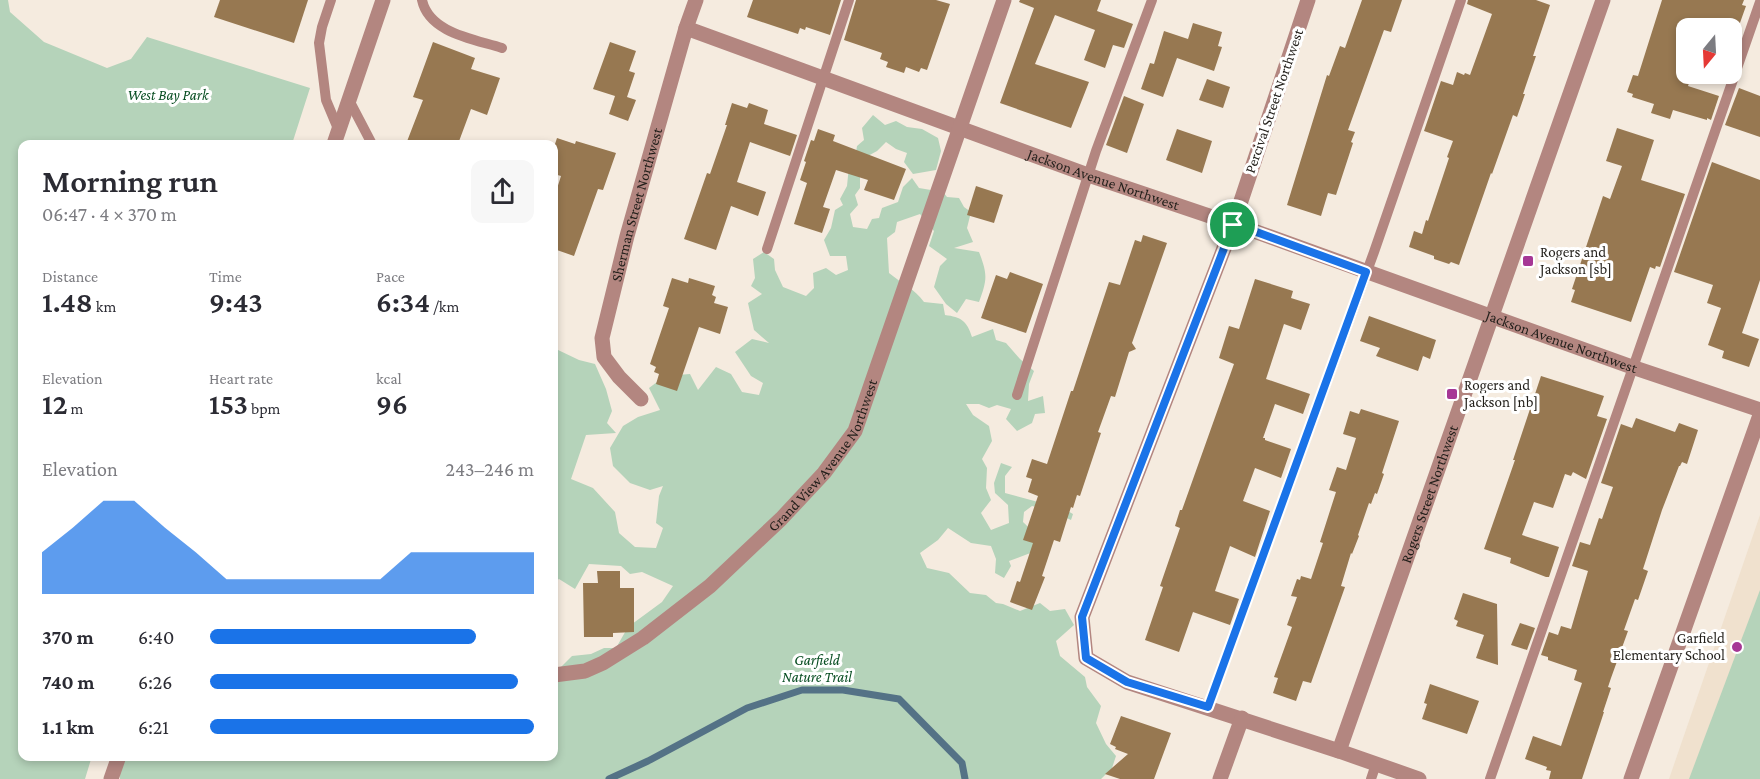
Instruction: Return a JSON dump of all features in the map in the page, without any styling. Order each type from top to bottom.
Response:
[{"type":"street","points":[[337,137],[383,0]]},
{"type":"street","name":"Sherman Street Northwest","points":[[641,399],[619,377],[604,357],[602,338],[627,236],[696,0]]},
{"type":"street","name":"Grand View Avenue Northwest","points":[[558,674],[585,671],[603,663],[643,638],[710,586],[782,519],[824,473],[855,430],[1004,0]]},
{"type":"street","name":"Percival Street Northwest","points":[[1208,707],[1127,682],[1086,658],[1082,617],[1233,225],[1308,0]]},
{"type":"street","name":"Rogers Street Northwest","points":[[1339,751],[1604,0]]},
{"type":"street","name":"Jackson Avenue Northwest","points":[[686,28],[1089,175],[1251,230],[1632,368],[1760,410]]},
{"type":"street","points":[[1631,779],[1760,415]]},
{"type":"street","points":[[1208,707],[1419,779]]},
{"type":"street","points":[[1220,779],[1242,718]]},
{"type":"street","points":[[111,779],[117,761]]},
{"type":"lane","points":[[330,0],[319,43],[326,99],[337,137]]},
{"type":"lane","points":[[422,0],[424,9],[436,24],[448,31],[502,48]]},
{"type":"lane","points":[[767,249],[849,0]]},
{"type":"lane","points":[[1017,395],[1089,175],[1152,0]]},
{"type":"lane","points":[[1208,707],[1366,272],[1461,0]]},
{"type":"lane","points":[[1490,779],[1760,2]]},
{"type":"lane","points":[[349,100],[370,140]]},
{"type":"lane","points":[[1371,779],[1376,764]]},
{"type":"shaded area","name":"Garfield Elementary School","points":[[1760,515],[1760,779],[1669,779]]},
{"type":"green space","name":"West Bay Park","points":[[0,0],[8,0],[10,12],[44,42],[107,68],[131,59],[147,37],[310,88],[293,140],[18,140],[18,761],[90,761],[85,779],[0,779]]},
{"type":"green space","name":"Garfield Nature Trail","points":[[873,115],[885,125],[896,121],[907,127],[922,129],[938,138],[941,151],[936,170],[913,174],[904,162],[907,153],[886,142],[866,157],[860,172],[860,188],[855,195],[858,205],[850,214],[853,227],[867,229],[872,219],[879,218],[882,208],[898,202],[903,187],[912,178],[919,188],[943,192],[947,197],[959,198],[964,207],[971,212],[967,228],[973,242],[954,248],[979,252],[985,277],[979,302],[966,299],[957,313],[946,304],[934,287],[940,266],[947,259],[929,246],[934,231],[920,214],[897,222],[895,232],[887,238],[889,273],[924,302],[943,304],[945,315],[963,321],[972,337],[993,329],[996,340],[1006,343],[1034,371],[1029,384],[1028,401],[1043,396],[1045,413],[1035,414],[1032,423],[1017,431],[1006,419],[1011,409],[997,405],[989,408],[979,404],[966,404],[973,415],[989,426],[992,441],[982,459],[987,468],[986,488],[991,500],[981,513],[991,530],[1009,523],[1008,505],[995,493],[994,483],[1001,463],[1012,467],[1005,476],[1005,493],[1064,509],[1073,514],[1071,520],[1050,510],[1032,506],[1024,512],[1023,522],[1033,535],[1033,552],[1009,561],[1011,566],[1004,578],[995,573],[996,559],[991,546],[971,543],[948,528],[938,540],[920,553],[927,568],[949,573],[970,593],[986,595],[996,603],[1020,611],[1040,603],[1050,611],[1065,609],[1074,625],[1056,641],[1060,656],[1085,677],[1087,687],[1101,706],[1096,723],[1106,744],[1116,756],[1112,768],[1101,779],[120,779],[123,761],[558,761],[558,670],[572,656],[591,654],[604,648],[616,648],[628,627],[662,602],[673,586],[642,572],[630,574],[621,566],[589,564],[575,589],[558,580],[558,350],[579,360],[595,364],[606,389],[612,411],[607,423],[616,433],[586,435],[571,479],[593,488],[615,512],[619,533],[635,547],[656,548],[663,528],[656,523],[659,496],[663,486],[650,490],[630,483],[613,466],[610,448],[623,426],[638,417],[660,410],[649,388],[665,376],[690,374],[698,390],[716,367],[731,374],[742,392],[759,395],[763,383],[751,376],[735,352],[752,339],[769,343],[754,330],[748,303],[762,294],[751,286],[755,278],[753,259],[764,252],[774,259],[775,270],[783,287],[806,296],[814,288],[813,273],[826,268],[836,275],[848,270],[846,256],[830,256],[824,240],[831,228],[835,210],[843,205],[840,199],[847,186],[849,166],[855,159],[857,146],[864,140],[862,128]]},
{"type":"green space","points":[[1760,590],[1760,779],[1689,779]]},
{"type":"building","points":[[220,0],[308,0],[294,43],[214,17]]},
{"type":"building","points":[[753,0],[841,0],[830,35],[806,27],[805,30],[800,28],[798,34],[747,17]]},
{"type":"building","points":[[856,0],[936,0],[950,4],[927,70],[921,68],[919,72],[906,67],[904,73],[886,67],[888,62],[880,59],[882,53],[844,40]]},
{"type":"building","points":[[1020,0],[1101,0],[1097,11],[1133,24],[1124,48],[1113,45],[1105,68],[1084,60],[1095,30],[1055,15],[1035,64],[1089,82],[1071,128],[1000,103],[1034,8],[1019,2]]},
{"type":"building","points":[[1362,0],[1402,0],[1391,32],[1384,30],[1348,130],[1355,132],[1351,142],[1353,143],[1336,195],[1328,193],[1321,216],[1287,205],[1327,75],[1329,76],[1340,46],[1345,48]]},
{"type":"building","points":[[1468,0],[1536,0],[1550,5],[1533,56],[1536,56],[1517,117],[1513,115],[1459,265],[1434,259],[1434,256],[1409,247],[1414,231],[1422,234],[1426,220],[1428,221],[1453,141],[1424,131],[1441,81],[1453,85],[1457,72],[1470,75],[1492,14],[1467,4]]},
{"type":"building","points":[[1662,0],[1744,0],[1742,5],[1746,6],[1742,18],[1676,18],[1676,84],[1689,84],[1688,86],[1719,96],[1711,120],[1673,110],[1670,119],[1651,113],[1654,104],[1632,97],[1633,94],[1627,92],[1633,75],[1638,76]]},
{"type":"building","points":[[1193,23],[1222,32],[1218,46],[1222,47],[1214,71],[1177,58],[1163,97],[1141,89],[1150,63],[1154,64],[1164,31],[1188,39]]},
{"type":"building","points":[[433,42],[475,58],[471,69],[500,78],[487,115],[471,109],[459,140],[408,140],[423,100],[413,97]]},
{"type":"building","points":[[610,42],[636,51],[629,71],[635,73],[627,97],[636,100],[628,121],[609,114],[615,96],[593,89]]},
{"type":"building","points":[[1207,79],[1230,87],[1223,108],[1199,100]]},
{"type":"building","points":[[1739,88],[1760,96],[1760,137],[1725,125]]},
{"type":"building","points":[[1124,96],[1144,104],[1127,153],[1106,145]]},
{"type":"building","points":[[732,103],[747,108],[749,103],[768,110],[764,124],[797,135],[790,156],[750,142],[737,182],[766,192],[758,216],[731,206],[716,250],[684,239],[707,173],[710,174]]},
{"type":"building","points":[[1617,128],[1654,140],[1641,180],[1685,194],[1660,267],[1656,266],[1655,269],[1650,267],[1631,322],[1571,302],[1575,290],[1572,289],[1603,196],[1610,199],[1622,166],[1606,161]]},
{"type":"building","points":[[818,129],[835,135],[833,141],[906,169],[894,200],[864,190],[868,180],[836,170],[823,207],[830,209],[822,233],[794,224],[807,183],[800,180],[806,162],[804,161],[811,140],[814,141]]},
{"type":"building","points":[[1177,129],[1212,141],[1202,173],[1166,160]]},
{"type":"building","points":[[557,138],[575,144],[576,141],[616,153],[603,190],[598,189],[574,256],[558,250],[558,185],[561,176],[558,175]]},
{"type":"building","points":[[1712,162],[1760,180],[1760,280],[1742,333],[1759,339],[1749,367],[1722,358],[1724,351],[1708,345],[1721,308],[1707,303],[1713,285],[1674,272]]},
{"type":"building","points":[[976,186],[1003,195],[994,223],[967,215]]},
{"type":"building","points":[[1143,235],[1167,243],[1132,343],[1136,349],[1129,352],[1115,397],[1111,396],[1080,496],[1077,495],[1073,508],[1071,507],[1060,542],[1054,540],[1042,576],[1045,577],[1032,610],[1010,602],[1017,581],[1020,582],[1033,543],[1023,540],[1038,496],[1028,492],[1032,479],[1026,477],[1032,459],[1047,464],[1109,282],[1120,285],[1135,240],[1141,242]]},
{"type":"building","points":[[1010,272],[1043,284],[1026,333],[981,318],[996,275],[1007,279]]},
{"type":"building","points":[[672,278],[688,283],[689,278],[715,286],[712,295],[716,297],[714,303],[728,307],[720,334],[699,327],[677,391],[656,384],[659,374],[654,372],[656,367],[650,364],[669,308],[663,306]]},
{"type":"building","points":[[1255,279],[1293,291],[1291,298],[1310,304],[1301,330],[1284,324],[1266,379],[1310,394],[1303,414],[1275,404],[1263,438],[1291,449],[1281,478],[1255,468],[1243,501],[1270,511],[1255,557],[1230,546],[1215,591],[1239,599],[1230,625],[1193,612],[1179,652],[1145,640],[1180,528],[1175,526],[1180,510],[1182,510],[1234,364],[1219,358],[1229,326],[1239,329]]},
{"type":"building","points":[[1369,316],[1436,340],[1430,359],[1423,356],[1418,371],[1376,356],[1380,348],[1360,341]]},
{"type":"building","points":[[1541,376],[1604,396],[1597,416],[1607,419],[1586,479],[1573,472],[1571,476],[1565,474],[1553,508],[1534,502],[1522,535],[1559,547],[1549,577],[1510,563],[1511,558],[1484,549]]},
{"type":"building","points":[[1361,409],[1399,421],[1377,494],[1375,493],[1371,504],[1369,503],[1351,553],[1341,586],[1345,587],[1311,683],[1303,681],[1296,701],[1273,693],[1278,678],[1274,677],[1292,627],[1287,625],[1297,597],[1291,596],[1297,579],[1300,580],[1301,576],[1311,579],[1336,492],[1329,490],[1337,467],[1346,470],[1356,438],[1343,434],[1350,411],[1359,414]]},
{"type":"building","points":[[1636,418],[1675,432],[1679,423],[1698,430],[1687,464],[1682,462],[1679,466],[1662,510],[1643,569],[1648,571],[1624,630],[1628,631],[1608,687],[1611,688],[1582,779],[1549,779],[1551,771],[1546,770],[1547,767],[1525,759],[1533,736],[1561,746],[1582,683],[1574,680],[1577,670],[1548,660],[1548,657],[1541,655],[1549,632],[1558,635],[1561,626],[1571,629],[1588,571],[1572,566],[1580,542],[1590,545],[1599,518],[1602,519],[1613,487],[1601,483],[1621,424],[1632,428]]},
{"type":"building","points":[[597,571],[620,571],[620,588],[634,588],[634,632],[613,633],[613,637],[584,637],[583,583],[598,583]]},
{"type":"building","points":[[1463,593],[1497,604],[1498,665],[1476,658],[1484,635],[1456,626],[1458,621],[1454,619]]},
{"type":"building","points":[[1520,623],[1535,628],[1527,650],[1511,645]]},
{"type":"building","points":[[1430,684],[1479,701],[1467,734],[1422,719]]},
{"type":"building","points":[[1121,716],[1171,733],[1154,779],[1120,779],[1105,774],[1128,754],[1115,749],[1116,747],[1110,744]]},
{"type":"waterway","points":[[609,779],[648,761],[747,708],[802,690],[843,690],[899,699],[962,763],[965,779]]},
{"type":"place","name":"Rogers and Jackson [sb]","points":[[1528,261]]},
{"type":"place","name":"Rogers and Jackson [nb]","points":[[1452,394]]},
{"type":"place","name":"Garfield Elementary School","points":[[1737,647]]},
{"type":"route","points":[[1233,225],[1366,272],[1208,707],[1127,682],[1086,658],[1082,617],[1233,225]]}]
